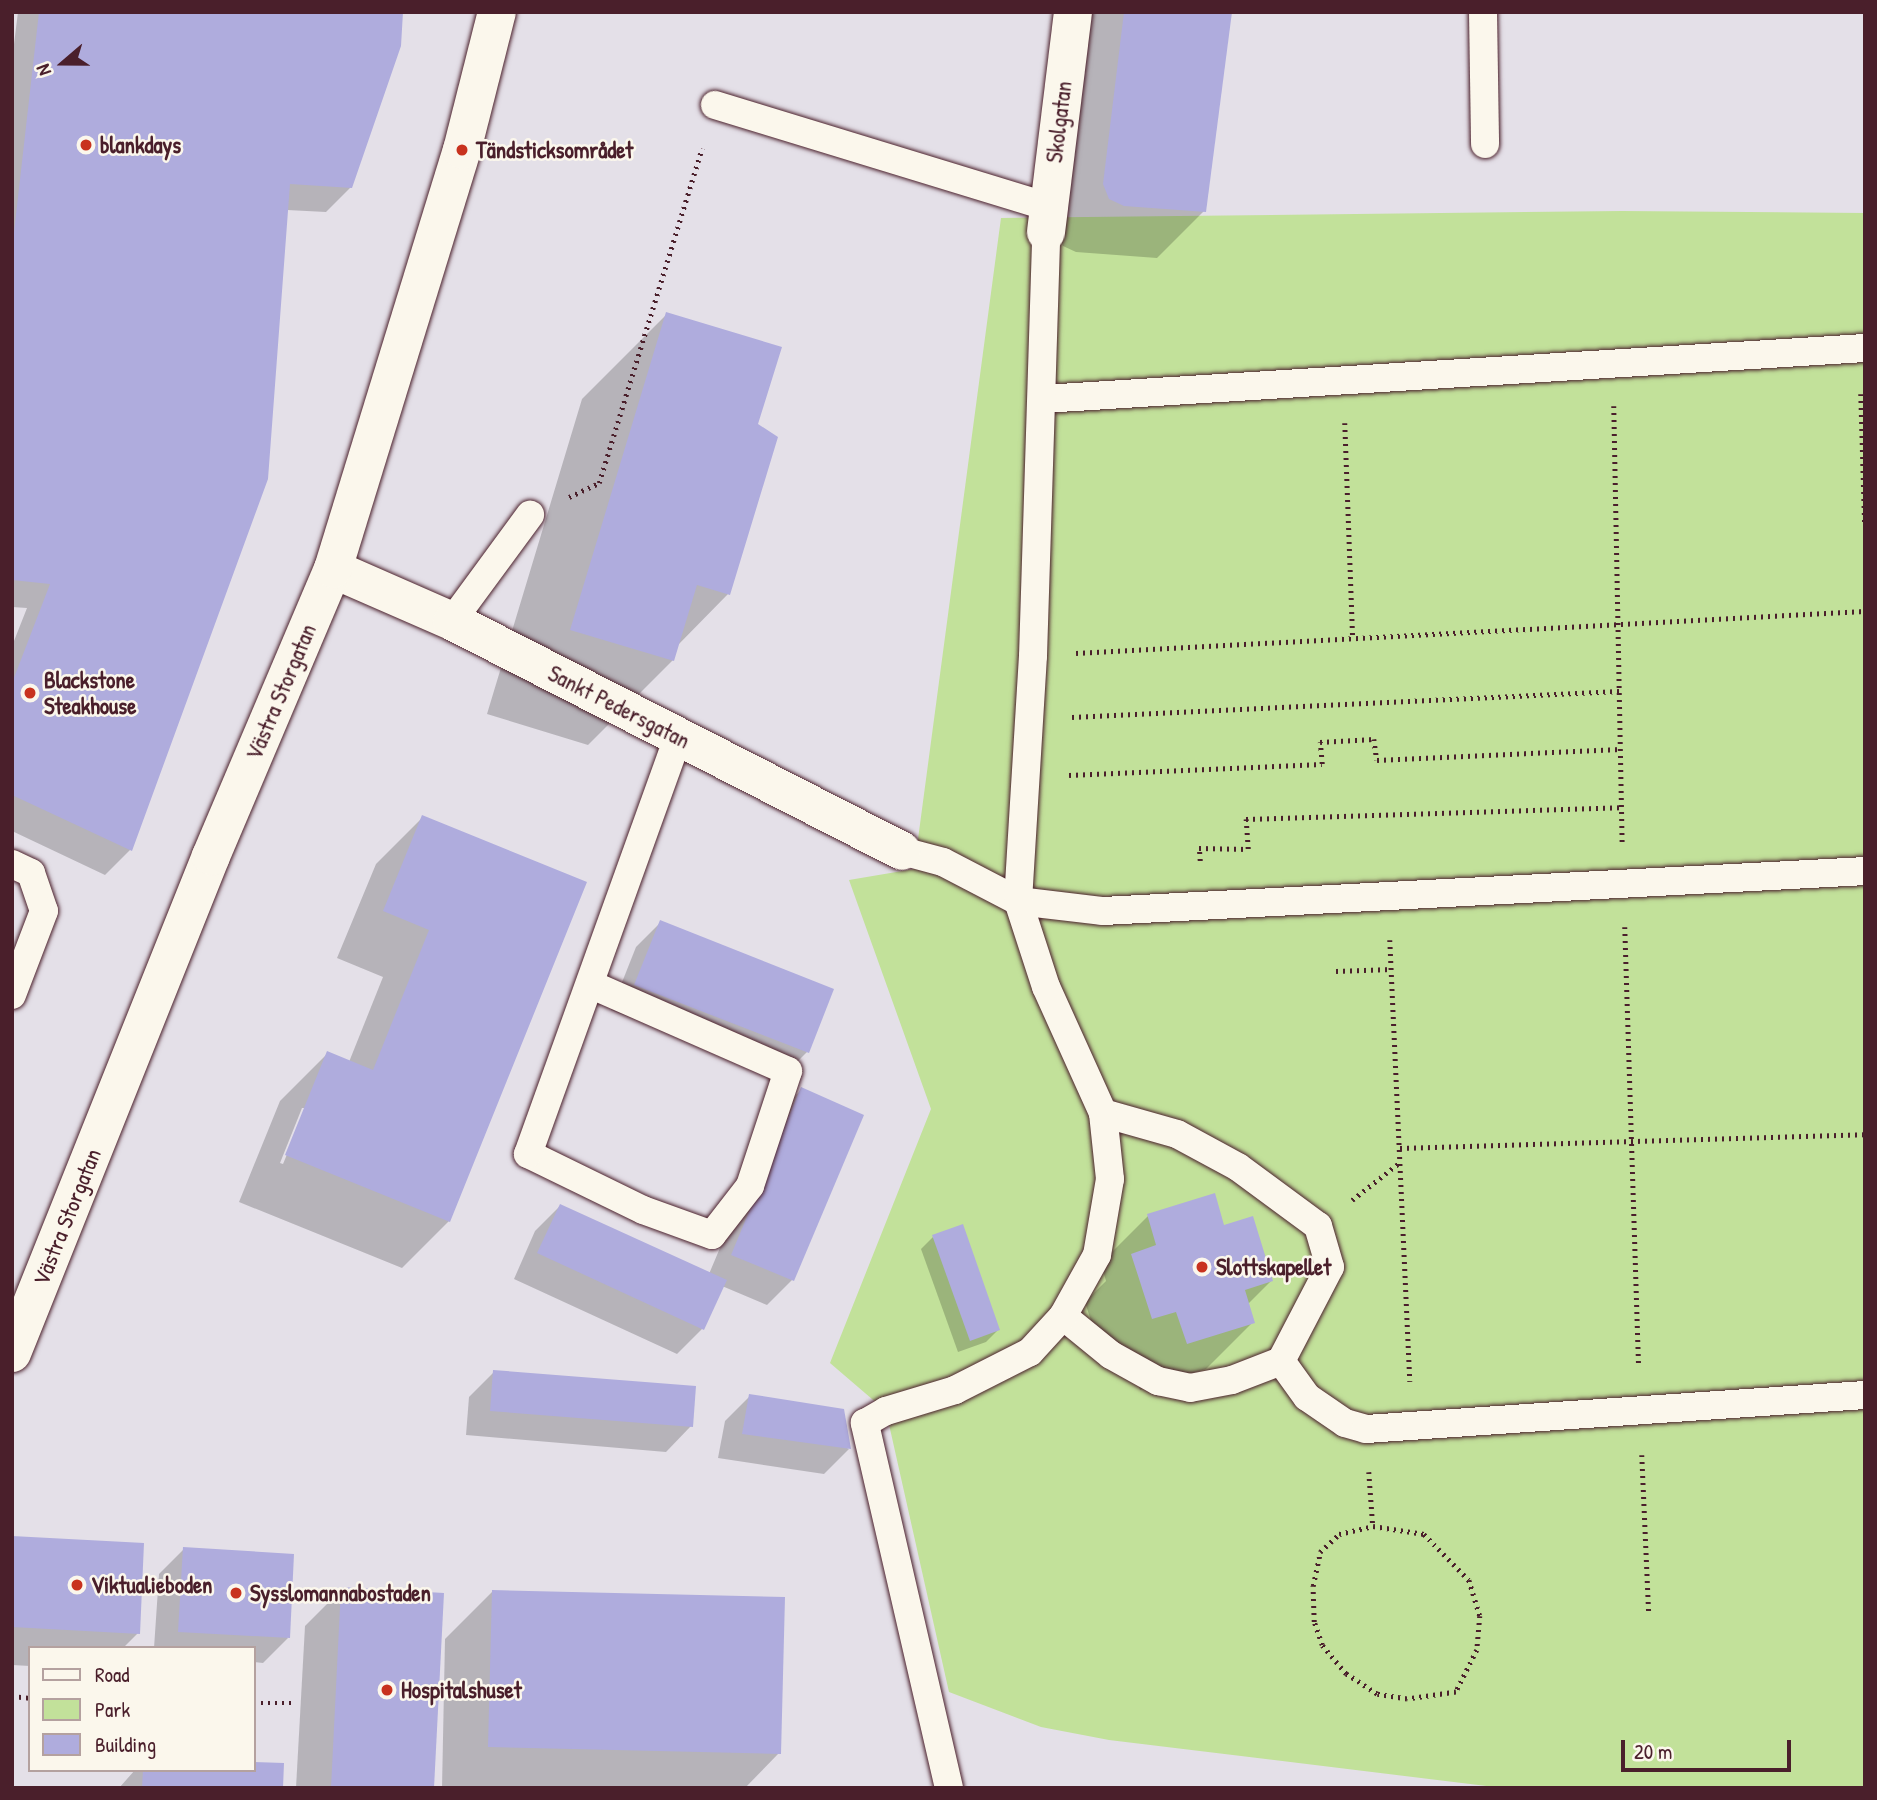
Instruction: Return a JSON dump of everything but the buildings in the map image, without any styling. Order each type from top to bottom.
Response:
[{"type":"street","name":"Västra Storgatan","points":[[12,1353],[211,856],[333,569],[462,150],[497,12]]},
{"type":"street","name":"Skolgatan","points":[[1047,220],[1073,12]]},
{"type":"street","name":"Sankt Pedersgatan","points":[[333,569],[453,621],[902,851]]},
{"type":"lane","points":[[1483,12],[1485,144]]},
{"type":"lane","points":[[715,105],[1047,220],[1033,656],[1018,901],[1046,987],[1103,1113],[1110,1179],[1097,1255],[1063,1316],[1030,1352],[956,1390],[864,1423],[949,1788]]},
{"type":"lane","points":[[1043,399],[1343,378],[1862,348]]},
{"type":"lane","points":[[453,621],[530,515]]},
{"type":"lane","points":[[592,985],[788,1071],[750,1186],[712,1235],[643,1210],[528,1154],[592,985],[678,738]]},
{"type":"lane","points":[[902,851],[943,862],[1018,901],[1103,911],[1388,898],[1865,870]]},
{"type":"lane","points":[[12,864],[31,873],[44,911],[12,995]]},
{"type":"lane","points":[[1063,1316],[1111,1355],[1158,1381],[1190,1388],[1231,1380],[1281,1361],[1330,1268],[1318,1226],[1238,1167],[1177,1134],[1103,1113]]},
{"type":"lane","points":[[1281,1361],[1307,1397],[1345,1423],[1366,1429],[1412,1428],[1865,1395]]},
{"type":"path","points":[[530,515],[599,483],[715,105]]},
{"type":"path","points":[[1862,348],[1865,526]]},
{"type":"path","points":[[1613,362],[1623,885],[1649,1615]]},
{"type":"path","points":[[1343,378],[1353,639]]},
{"type":"path","points":[[1033,656],[1865,611]]},
{"type":"path","points":[[1029,719],[1619,691]]},
{"type":"path","points":[[1026,777],[1322,764],[1320,742],[1374,738],[1377,760],[1620,749]]},
{"type":"path","points":[[1200,907],[1199,848],[1248,849],[1246,819],[1621,807]]},
{"type":"path","points":[[1388,898],[1412,1428]]},
{"type":"path","points":[[1336,971],[1392,970]]},
{"type":"path","points":[[1400,1147],[1865,1134]]},
{"type":"path","points":[[1318,1226],[1399,1163]]},
{"type":"path","points":[[1366,1429],[1373,1526]]},
{"type":"path","points":[[1373,1526],[1424,1534],[1469,1580],[1480,1616],[1477,1650],[1456,1692],[1407,1699],[1377,1694],[1346,1674],[1322,1645],[1314,1622],[1313,1586],[1320,1552],[1339,1534],[1373,1526]]},
{"type":"path","points":[[256,1703],[296,1703]]},
{"type":"green space","points":[[1622,211],[1865,213],[1865,1788],[1503,1788],[1109,1740],[1041,1727],[949,1692],[886,1411],[830,1363],[931,1109],[849,880],[914,869],[1001,218]]},
{"type":"place","name":"blankdays","points":[[86,145]]},
{"type":"place","name":"Tändsticksområdet","points":[[462,150]]},
{"type":"place","name":"Blackstone Steakhouse","points":[[30,693]]},
{"type":"place","name":"Slottskapellet","points":[[1202,1267]]},
{"type":"place","name":"Viktualieboden","points":[[77,1585]]},
{"type":"place","name":"Sysslomannabostaden","points":[[236,1593]]},
{"type":"place","name":"Hospitalshuset","points":[[387,1690]]}]
